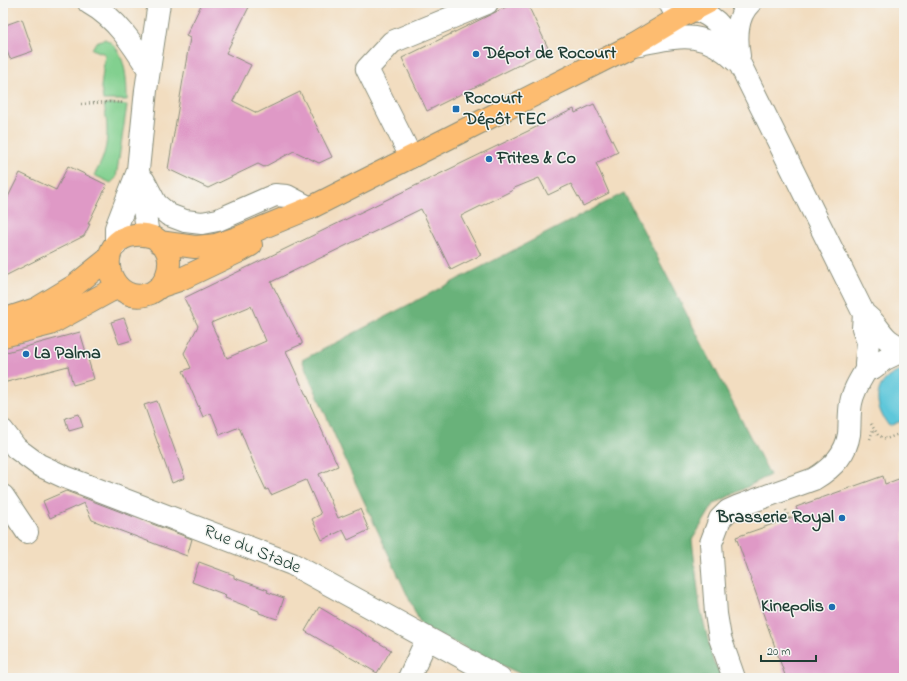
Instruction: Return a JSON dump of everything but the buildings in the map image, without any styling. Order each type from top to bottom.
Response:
[{"type":"main road","points":[[3,320],[36,309],[74,286],[125,238],[136,234],[196,247],[216,245],[310,208],[633,46],[687,8]]},
{"type":"main road","points":[[112,251],[109,269],[112,279],[119,288],[129,294],[140,295],[151,293],[161,286],[176,281],[242,250],[310,208]]},
{"type":"main road","points":[[154,238],[166,249],[169,259],[170,269],[167,278],[161,286]]},
{"type":"main road","points":[[3,336],[50,324],[110,291],[119,288]]},
{"type":"street","points":[[112,251],[116,228],[138,170],[149,70],[159,3]]},
{"type":"street","points":[[411,157],[367,69],[392,42],[487,3]]},
{"type":"street","points":[[740,65],[738,50],[738,25],[742,15],[750,3]]},
{"type":"street","points":[[95,4],[118,25],[135,47],[149,70]]},
{"type":"street","points":[[687,8],[711,17],[722,28],[864,314],[871,319],[883,336],[890,342],[904,349]]},
{"type":"street","points":[[633,46],[673,38],[697,37],[714,44],[731,56],[740,65]]},
{"type":"street","points":[[138,170],[156,204],[169,215],[185,222],[202,223],[218,220],[275,195],[287,196],[310,208]]},
{"type":"street","points":[[138,170],[154,238]]},
{"type":"street","points":[[734,678],[720,638],[716,614],[710,543],[720,519],[728,511],[814,479],[825,473],[835,464],[846,446],[851,403],[858,382],[866,370],[868,342],[863,328],[864,314]]},
{"type":"street","points":[[866,370],[873,368],[885,359],[904,349]]},
{"type":"street","name":"Rue du Stade","points":[[3,431],[16,448],[39,466],[292,564],[500,678]]},
{"type":"street","points":[[3,496],[27,532]]},
{"type":"street","points":[[409,678],[427,639]]},
{"type":"path","points":[[81,104],[109,102],[145,105]]},
{"type":"path","points":[[870,422],[873,430],[878,436],[886,439],[904,432]]},
{"type":"green space","points":[[105,39],[112,44],[121,57],[126,75],[127,100],[103,100],[101,87],[105,54],[92,49],[96,42]]},
{"type":"green space","points":[[104,105],[127,105],[116,178],[111,183],[94,175],[103,158],[105,150],[107,124]]},
{"type":"green space","points":[[624,193],[770,475],[714,504],[692,540],[700,607],[713,661],[724,678],[529,678],[422,627],[351,473],[302,360]]},
{"type":"water","points":[[904,370],[904,420],[889,426],[880,409],[878,392],[886,379]]},
{"type":"place","name":"Dépot de Rocourt","points":[[476,54]]},
{"type":"place","name":"Rocourt Dépôt TEC","points":[[456,109]]},
{"type":"place","name":"Frites & Co","points":[[489,159]]},
{"type":"place","name":"La Palma","points":[[26,354]]},
{"type":"place","name":"Brasserie Royal","points":[[842,518]]},
{"type":"place","name":"Kinepolis","points":[[832,607]]}]
